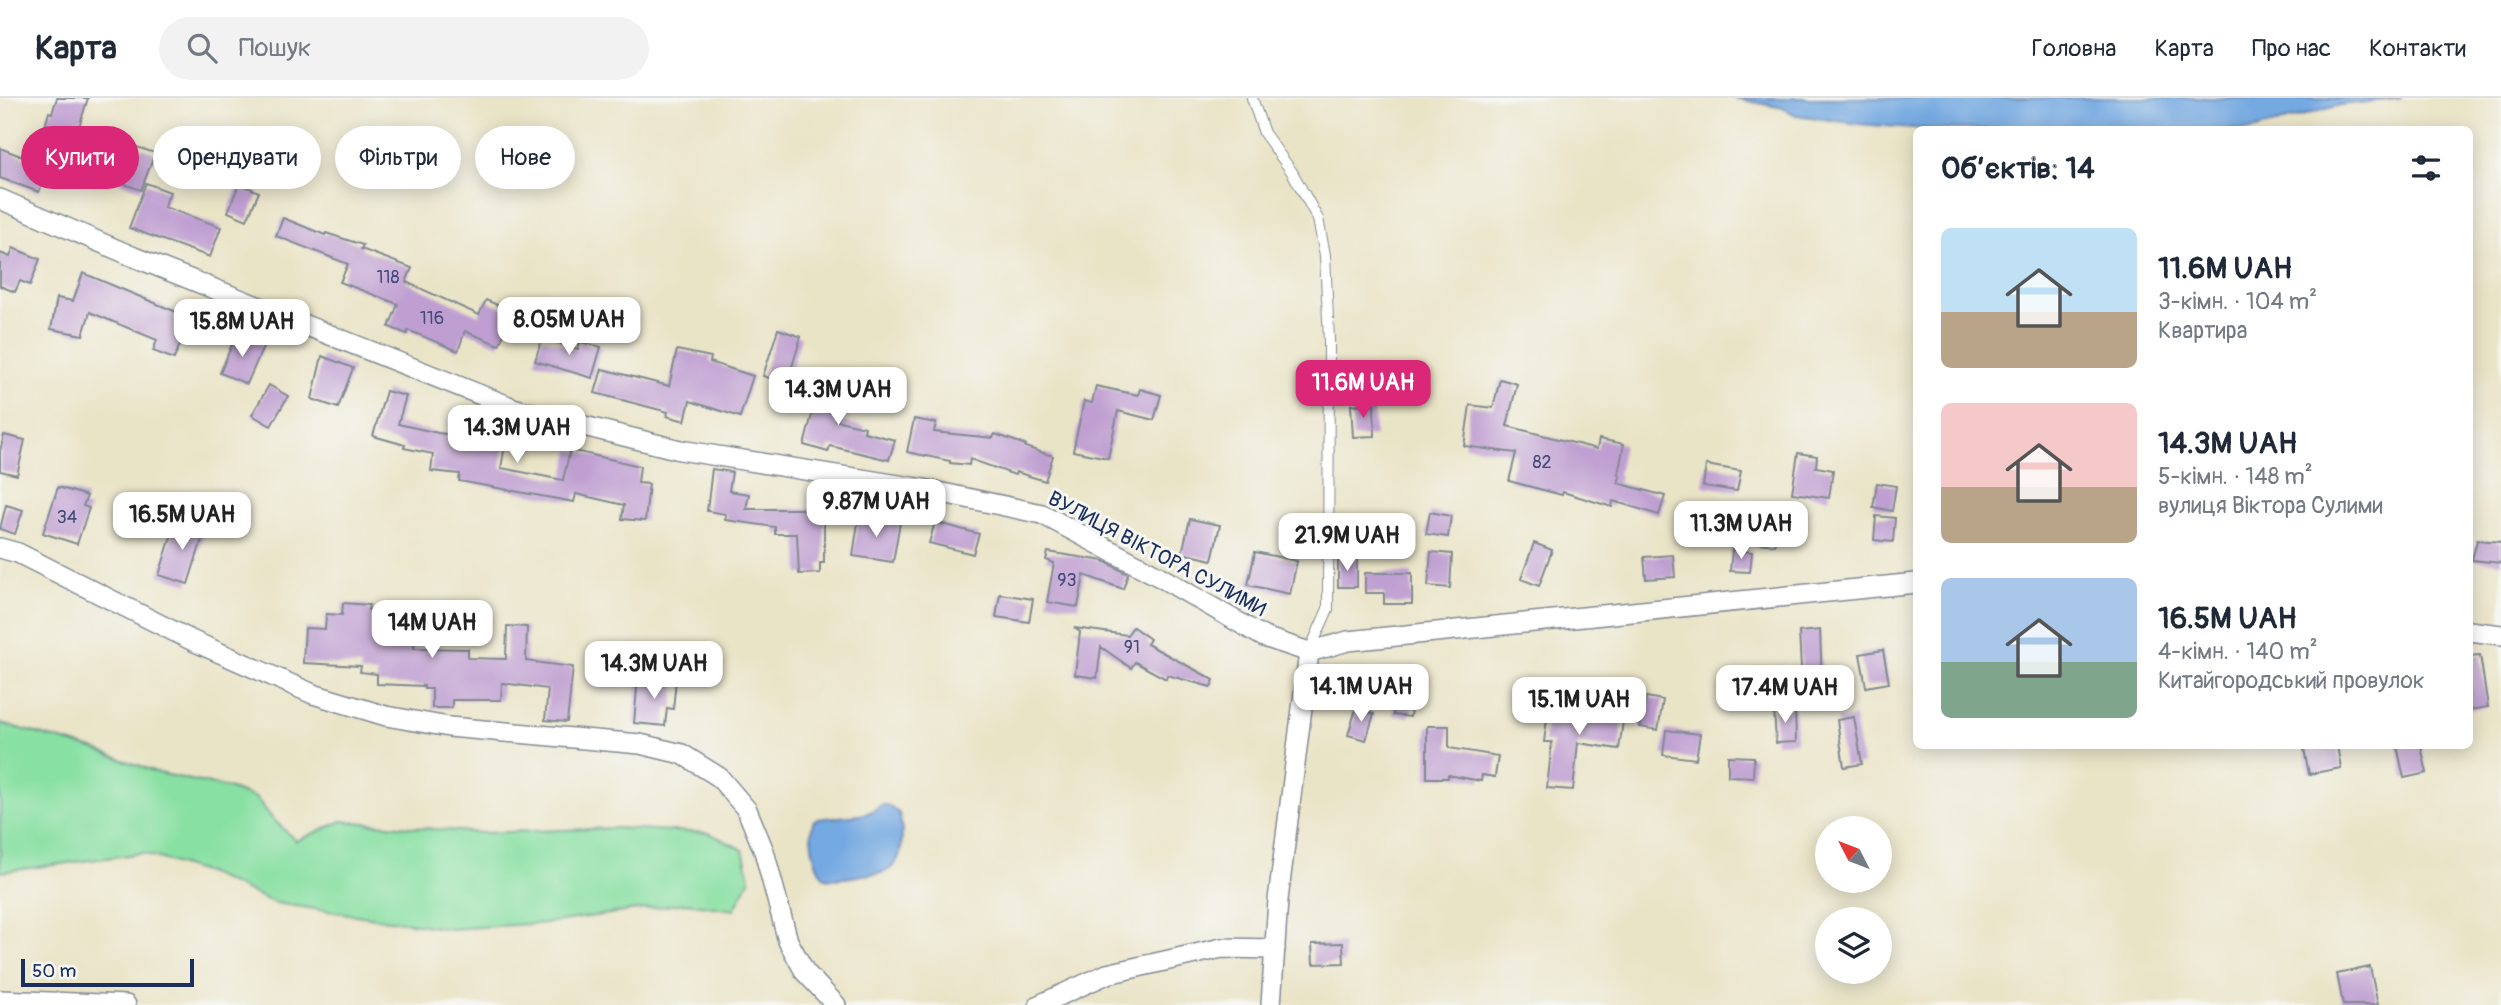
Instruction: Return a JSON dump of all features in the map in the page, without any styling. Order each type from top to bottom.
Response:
[{"type":"street","name":"ВУЛИЦЯ ВІКТОРА СУЛИМИ","points":[[0,200],[134,257],[516,409],[680,450],[924,489],[1042,514],[1264,637],[1309,652]]},
{"type":"street","points":[[0,548],[18,553],[193,641],[313,694],[386,716],[449,727],[640,744],[682,754],[719,777],[747,810],[764,851],[789,941],[804,972],[836,1005]]},
{"type":"street","points":[[1271,1005],[1278,900],[1309,652],[1348,641],[1913,583]]},
{"type":"street","points":[[2473,632],[2501,635]]},
{"type":"street","points":[[1039,1005],[1107,974],[1222,948],[1275,949]]},
{"type":"street","points":[[0,1000],[126,1005]]},
{"type":"lane","points":[[1252,98],[1264,133],[1292,172],[1318,219],[1325,255],[1329,341],[1328,609],[1309,652]]},
{"type":"green space","points":[[0,723],[93,749],[159,773],[228,788],[256,798],[296,841],[342,821],[481,833],[616,828],[709,833],[743,850],[750,879],[734,910],[686,903],[547,923],[450,929],[275,903],[209,874],[143,853],[0,872]]},
{"type":"water","points":[[1733,98],[2402,98],[2340,105],[2266,126],[1913,128],[1858,124],[1796,115],[1783,108]]},
{"type":"water","points":[[881,805],[887,805],[899,813],[902,837],[896,862],[882,873],[825,878],[813,850],[811,833],[814,820],[866,814]]},
{"type":"building","points":[[57,98],[88,98],[79,126],[45,126],[49,112],[52,113]]},
{"type":"building","points":[[0,148],[21,156],[21,186],[0,178]]},
{"type":"building","points":[[139,148],[153,152],[141,190],[138,189]]},
{"type":"building","points":[[146,183],[153,186],[153,189],[170,192],[164,207],[221,227],[210,257],[129,228]]},
{"type":"building","points":[[237,189],[259,192],[247,220],[228,212]]},
{"type":"building","points":[[283,218],[325,235],[326,233],[363,245],[361,249],[412,268],[406,282],[479,315],[486,300],[514,312],[499,345],[465,331],[458,351],[408,330],[407,334],[389,327],[398,304],[340,282],[348,264],[276,236]]},
{"type":"building","points":[[13,248],[40,259],[30,285],[20,281],[15,292],[0,286],[0,253],[10,257]]},
{"type":"building","points":[[83,273],[191,318],[174,359],[153,351],[157,340],[90,312],[83,335],[51,329],[57,298],[73,301]]},
{"type":"building","points":[[778,329],[801,337],[787,383],[763,376]]},
{"type":"building","points":[[237,333],[264,345],[247,384],[220,373]]},
{"type":"building","points":[[542,338],[578,349],[580,342],[601,347],[592,378],[535,361]]},
{"type":"building","points":[[677,350],[711,357],[710,362],[753,376],[740,417],[690,401],[685,421],[667,416],[668,412],[595,393],[602,369],[669,386]]},
{"type":"building","points":[[322,356],[353,368],[338,408],[312,399]]},
{"type":"building","points":[[1500,379],[1517,384],[1507,426],[1597,449],[1599,439],[1624,444],[1618,483],[1665,496],[1659,515],[1613,501],[1612,507],[1563,492],[1562,495],[1509,481],[1516,453],[1464,446],[1470,405],[1493,408]]},
{"type":"building","points":[[806,383],[843,394],[835,420],[865,427],[864,432],[895,440],[889,460],[830,446],[828,452],[804,445],[813,411],[799,408]]},
{"type":"building","points":[[269,385],[288,396],[271,426],[252,415]]},
{"type":"building","points":[[1096,386],[1138,395],[1140,389],[1161,395],[1154,420],[1118,411],[1108,458],[1073,451],[1084,401],[1092,403]]},
{"type":"building","points":[[386,391],[406,396],[398,424],[438,433],[480,438],[480,435],[506,440],[501,468],[563,480],[570,450],[640,466],[638,483],[649,484],[645,521],[622,519],[624,505],[576,494],[574,502],[459,481],[460,474],[431,471],[433,454],[404,448],[405,445],[373,436]]},
{"type":"building","points":[[1374,404],[1375,436],[1353,437],[1351,405]]},
{"type":"building","points":[[914,419],[936,423],[934,432],[993,438],[995,434],[1053,456],[1045,481],[1016,472],[1015,475],[970,459],[969,465],[950,463],[907,452]]},
{"type":"building","points":[[4,435],[25,440],[17,475],[0,471],[0,451]]},
{"type":"building","points":[[1798,453],[1817,456],[1816,467],[1833,470],[1829,498],[1792,493]]},
{"type":"building","points":[[1706,465],[1741,471],[1737,491],[1703,486]]},
{"type":"building","points":[[712,469],[732,472],[729,491],[749,494],[746,509],[824,509],[824,563],[820,563],[820,573],[799,574],[797,534],[775,534],[775,527],[725,520],[726,514],[707,511]]},
{"type":"building","points":[[1877,483],[1896,486],[1892,511],[1873,507]]},
{"type":"building","points":[[58,487],[87,496],[83,506],[89,508],[77,544],[43,533]]},
{"type":"building","points":[[1745,504],[1779,507],[1775,545],[1741,541]]},
{"type":"building","points":[[6,505],[23,510],[15,534],[0,529]]},
{"type":"building","points":[[1430,512],[1451,516],[1448,537],[1426,534]]},
{"type":"building","points":[[859,516],[900,522],[893,562],[853,556]]},
{"type":"building","points":[[1876,516],[1895,518],[1893,542],[1874,540]]},
{"type":"building","points":[[1190,519],[1220,525],[1212,560],[1182,553]]},
{"type":"building","points":[[176,521],[205,530],[188,584],[159,575]]},
{"type":"building","points":[[935,522],[979,534],[973,554],[929,543]]},
{"type":"building","points":[[2477,540],[2501,542],[2501,563],[2473,560]]},
{"type":"building","points":[[1534,543],[1552,550],[1539,586],[1521,579]]},
{"type":"building","points":[[1732,550],[1752,552],[1750,572],[1730,571]]},
{"type":"building","points":[[1048,552],[1104,561],[1128,574],[1123,589],[1084,575],[1078,607],[1047,602],[1054,563],[1046,560]]},
{"type":"building","points":[[1255,552],[1297,561],[1290,594],[1248,585]]},
{"type":"building","points":[[1431,552],[1452,554],[1450,588],[1428,586]]},
{"type":"building","points":[[1673,555],[1675,577],[1646,579],[1644,557]]},
{"type":"building","points":[[1338,559],[1357,559],[1357,587],[1338,587]]},
{"type":"building","points":[[1365,573],[1412,573],[1412,604],[1384,604],[1384,593],[1365,593]]},
{"type":"building","points":[[1000,594],[1033,599],[1029,622],[996,617]]},
{"type":"building","points":[[343,603],[369,605],[368,610],[415,611],[414,648],[468,649],[468,658],[506,659],[507,626],[527,627],[526,661],[573,667],[567,722],[545,720],[548,689],[502,683],[501,700],[452,700],[452,708],[432,708],[432,689],[424,689],[424,686],[377,684],[377,674],[360,672],[361,666],[303,663],[305,628],[325,629],[326,614],[342,615]]},
{"type":"building","points":[[1133,627],[1150,639],[1147,644],[1214,680],[1211,687],[1167,675],[1166,679],[1135,662],[1131,668],[1101,647],[1097,678],[1075,675],[1080,632],[1074,628],[1127,635]]},
{"type":"building","points":[[1820,630],[1822,683],[1802,685],[1799,632]]},
{"type":"building","points":[[1883,650],[1889,683],[1866,687],[1860,654]]},
{"type":"building","points":[[2480,655],[2488,707],[2473,709],[2473,656]]},
{"type":"building","points":[[638,677],[676,680],[673,709],[667,708],[665,726],[634,723]]},
{"type":"building","points":[[1396,688],[1413,690],[1410,717],[1393,715]]},
{"type":"building","points":[[1646,697],[1663,700],[1658,730],[1640,727]]},
{"type":"building","points":[[1549,703],[1592,708],[1593,703],[1625,708],[1619,749],[1578,743],[1573,790],[1547,788],[1552,742],[1544,742]]},
{"type":"building","points":[[1795,708],[1796,742],[1776,743],[1774,709]]},
{"type":"building","points":[[1356,709],[1374,714],[1366,740],[1348,735]]},
{"type":"building","points":[[1854,717],[1862,764],[1844,767],[1837,720]]},
{"type":"building","points":[[1427,726],[1449,726],[1449,748],[1498,756],[1495,777],[1482,775],[1481,781],[1448,775],[1448,778],[1427,778]]},
{"type":"building","points":[[1666,730],[1700,734],[1696,759],[1663,755]]},
{"type":"building","points":[[2304,749],[2338,749],[2341,768],[2309,774]]},
{"type":"building","points":[[2398,749],[2422,749],[2427,773],[2404,778]]},
{"type":"building","points":[[1728,756],[1754,757],[1753,777],[1728,776]]},
{"type":"building","points":[[1343,943],[1344,963],[1313,964],[1312,944]]},
{"type":"building","points":[[2370,967],[2378,1005],[2343,1005],[2337,974]]}]
